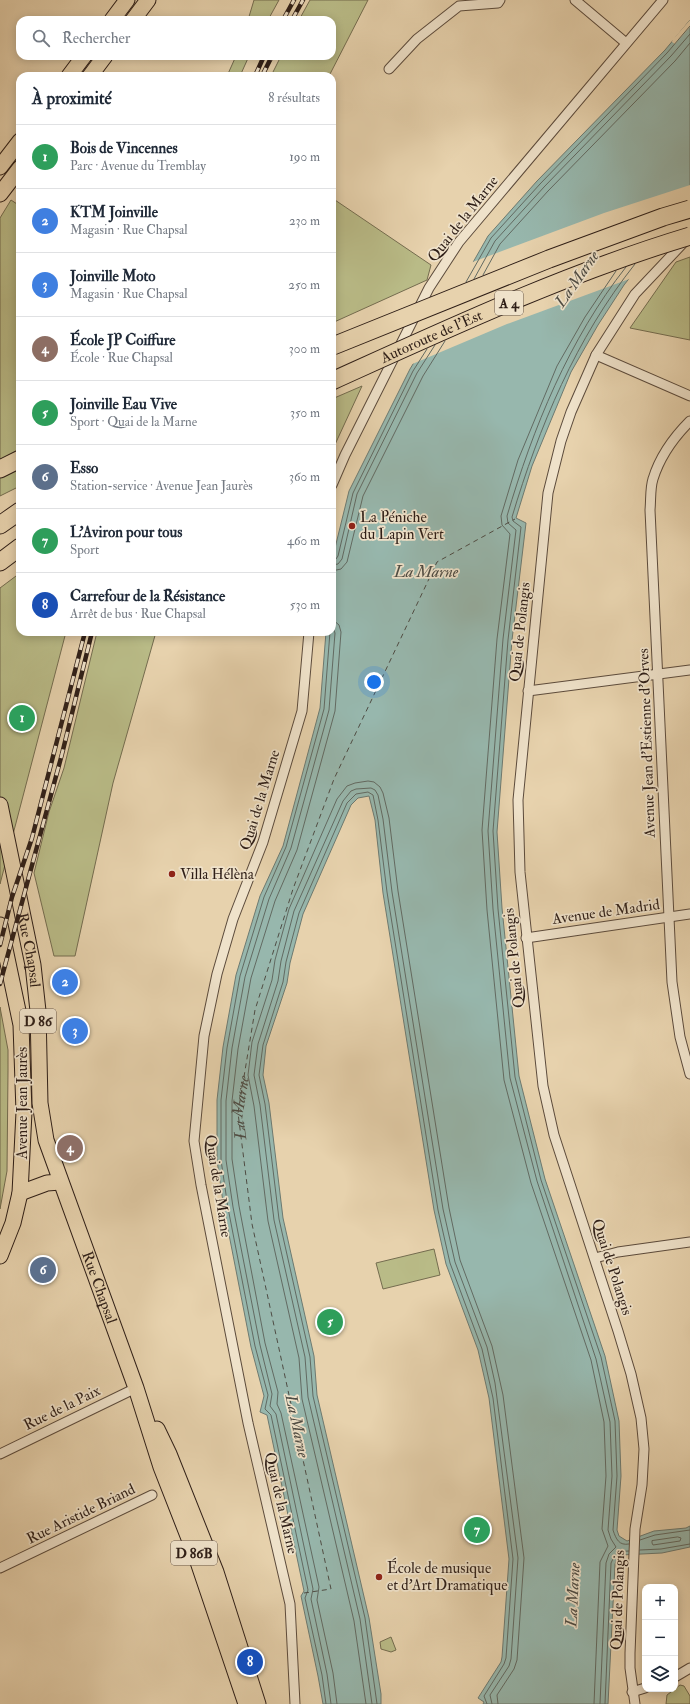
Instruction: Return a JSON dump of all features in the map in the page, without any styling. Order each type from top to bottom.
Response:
[{"type":"highway","name":"Autoroute de l’Est","points":[[336,344],[549,259],[663,217],[690,209]]},
{"type":"highway","name":"Autoroute de l’Est","points":[[336,379],[453,326],[548,286],[666,243],[690,236]]},
{"type":"highway","points":[[0,469],[16,462]]},
{"type":"highway","points":[[0,525],[16,514]]},
{"type":"highway","points":[[0,562],[16,550]]},
{"type":"main road","points":[[115,16],[127,0]]},
{"type":"main road","points":[[136,16],[148,0]]},
{"type":"main road","points":[[72,72],[81,60]]},
{"type":"main road","points":[[93,72],[102,60]]},
{"type":"main road","points":[[0,167],[16,146]]},
{"type":"main road","points":[[0,194],[16,173]]},
{"type":"main road","name":"Rue Chapsal","points":[[0,805],[34,973],[38,1011],[39,1087],[43,1124],[49,1152],[141,1402],[161,1467],[197,1559],[246,1704]]},
{"type":"main road","name":"Avenue Jean Jaurès","points":[[0,925],[21,1024],[24,1112],[20,1193],[13,1223],[0,1256]]},
{"type":"main road","points":[[20,1193],[47,1183],[60,1182]]},
{"type":"main road","points":[[141,1402],[169,1454],[216,1572],[258,1704]]},
{"type":"street","points":[[389,69],[417,39],[459,6],[498,3],[500,0]]},
{"type":"street","points":[[574,0],[626,43]]},
{"type":"street","name":"Quai de la Marne","points":[[336,476],[345,455],[429,288],[459,242],[626,43],[664,0]]},
{"type":"street","name":"Quai de Polangis","points":[[635,1704],[632,1692],[630,1668],[635,1529],[642,1485],[644,1449],[641,1418],[631,1374],[595,1258],[554,1135],[543,1086],[520,872],[518,800],[548,493],[571,412],[596,355],[635,294],[690,236]]},
{"type":"street","points":[[596,355],[690,396]]},
{"type":"street","name":"Avenue Jean d'Estienne d'Orves","points":[[690,421],[680,431],[662,456],[653,480],[650,510],[672,982],[680,1037],[690,1074]]},
{"type":"street","name":"Quai de la Marne","points":[[295,1704],[290,1604],[248,1423],[200,1185],[194,1140],[204,1036],[217,974],[233,919],[263,842],[302,711],[309,636]]},
{"type":"street","points":[[528,691],[690,670]]},
{"type":"street","name":"Avenue de Madrid","points":[[526,938],[690,914]]},
{"type":"street","points":[[595,1258],[618,1252],[690,1242]]},
{"type":"street","name":"Rue de la Paix","points":[[0,1454],[136,1388]]},
{"type":"street","name":"Rue Aristide Briand","points":[[0,1568],[152,1496]]},
{"type":"street","points":[[678,1675],[690,1668]]},
{"type":"street","points":[[632,1692],[642,1689]]},
{"type":"green space","points":[[254,0],[279,0],[270,16],[249,16]]},
{"type":"green space","points":[[310,0],[368,0],[331,72],[273,72],[279,60],[336,60],[336,16],[301,16]]},
{"type":"green space","points":[[234,60],[247,60],[242,72],[229,72]]},
{"type":"green space","points":[[11,200],[16,203],[16,452],[0,460],[0,218]]},
{"type":"green space","points":[[336,201],[431,265],[427,280],[336,321]]},
{"type":"green space","points":[[690,257],[690,340],[630,328],[676,262]]},
{"type":"green space","points":[[362,386],[336,442],[336,397]]},
{"type":"green space","points":[[16,469],[16,488],[0,496],[0,477]]},
{"type":"green space","points":[[16,576],[16,636],[65,636],[0,884],[0,588]]},
{"type":"green space","points":[[96,636],[155,636],[113,783],[75,956],[54,956],[34,873],[49,812],[64,768]]},
{"type":"green space","points":[[0,1007],[8,1050],[8,1071],[7,1171],[0,1209]]},
{"type":"green space","points":[[434,1249],[440,1275],[383,1289],[376,1263]]},
{"type":"green space","points":[[391,1637],[396,1650],[391,1652],[381,1649],[380,1642]]},
{"type":"green space","points":[[680,1685],[684,1686],[690,1696],[690,1704],[666,1704],[667,1695],[671,1692],[678,1692],[678,1687]]},
{"type":"water","name":"La Marne","points":[[690,20],[690,201],[624,285],[598,325],[571,372],[532,466],[516,518],[526,523],[512,640],[497,832],[502,908],[519,1076],[545,1179],[605,1356],[619,1421],[621,1476],[617,1530],[619,1536],[627,1541],[654,1531],[686,1528],[690,1526],[690,1547],[662,1553],[621,1555],[617,1559],[615,1564],[608,1704],[483,1704],[484,1702],[478,1698],[501,1662],[509,1559],[489,1398],[478,1350],[446,1264],[434,1210],[383,893],[375,820],[369,796],[358,798],[351,805],[303,914],[290,963],[287,983],[266,1046],[263,1075],[269,1103],[283,1218],[314,1356],[317,1395],[369,1618],[381,1694],[381,1704],[323,1704],[301,1596],[304,1591],[267,1415],[260,1412],[264,1396],[251,1347],[224,1209],[217,1160],[217,1100],[223,1047],[236,975],[260,896],[283,846],[320,708],[326,636],[336,636],[336,544],[349,491],[410,369],[488,236],[537,181],[665,50]]},
{"type":"pier","points":[[690,20],[690,27],[675,44],[672,42],[673,38]]},
{"type":"pier","points":[[690,185],[690,205],[632,278],[507,324],[410,365],[470,263],[604,213]]},
{"type":"ferry route","points":[[304,1593],[331,1589],[252,1224],[238,1113],[255,1010],[293,889],[334,779],[437,562],[515,519]]},
{"type":"railway","points":[[285,16],[294,0]]},
{"type":"railway","points":[[294,16],[303,0]]},
{"type":"railway","points":[[257,72],[262,60]]},
{"type":"railway","points":[[264,72],[270,60]]},
{"type":"railway","points":[[0,945],[12,897],[32,838],[84,636]]},
{"type":"railway","points":[[0,984],[62,754],[91,636]]},
{"type":"place","name":"La Péniche du Lapin Vert","points":[[352,526]]},
{"type":"place","name":"Bois de Vincennes","points":[[22,718]]},
{"type":"place","name":"Villa Hélèna","points":[[172,874]]},
{"type":"place","name":"KTM Joinville","points":[[65,982]]},
{"type":"place","name":"Joinville Moto","points":[[75,1031]]},
{"type":"place","name":"École JP Coiffure","points":[[70,1148]]},
{"type":"place","name":"Esso","points":[[43,1270]]},
{"type":"place","name":"Joinville Eau Vive","points":[[330,1322]]},
{"type":"place","name":"L'Aviron pour tous","points":[[477,1530]]},
{"type":"place","name":"École de musique et d’Art Dramatique","points":[[379,1577]]},
{"type":"place","name":"Carrefour de la Résistance","points":[[250,1662]]}]
